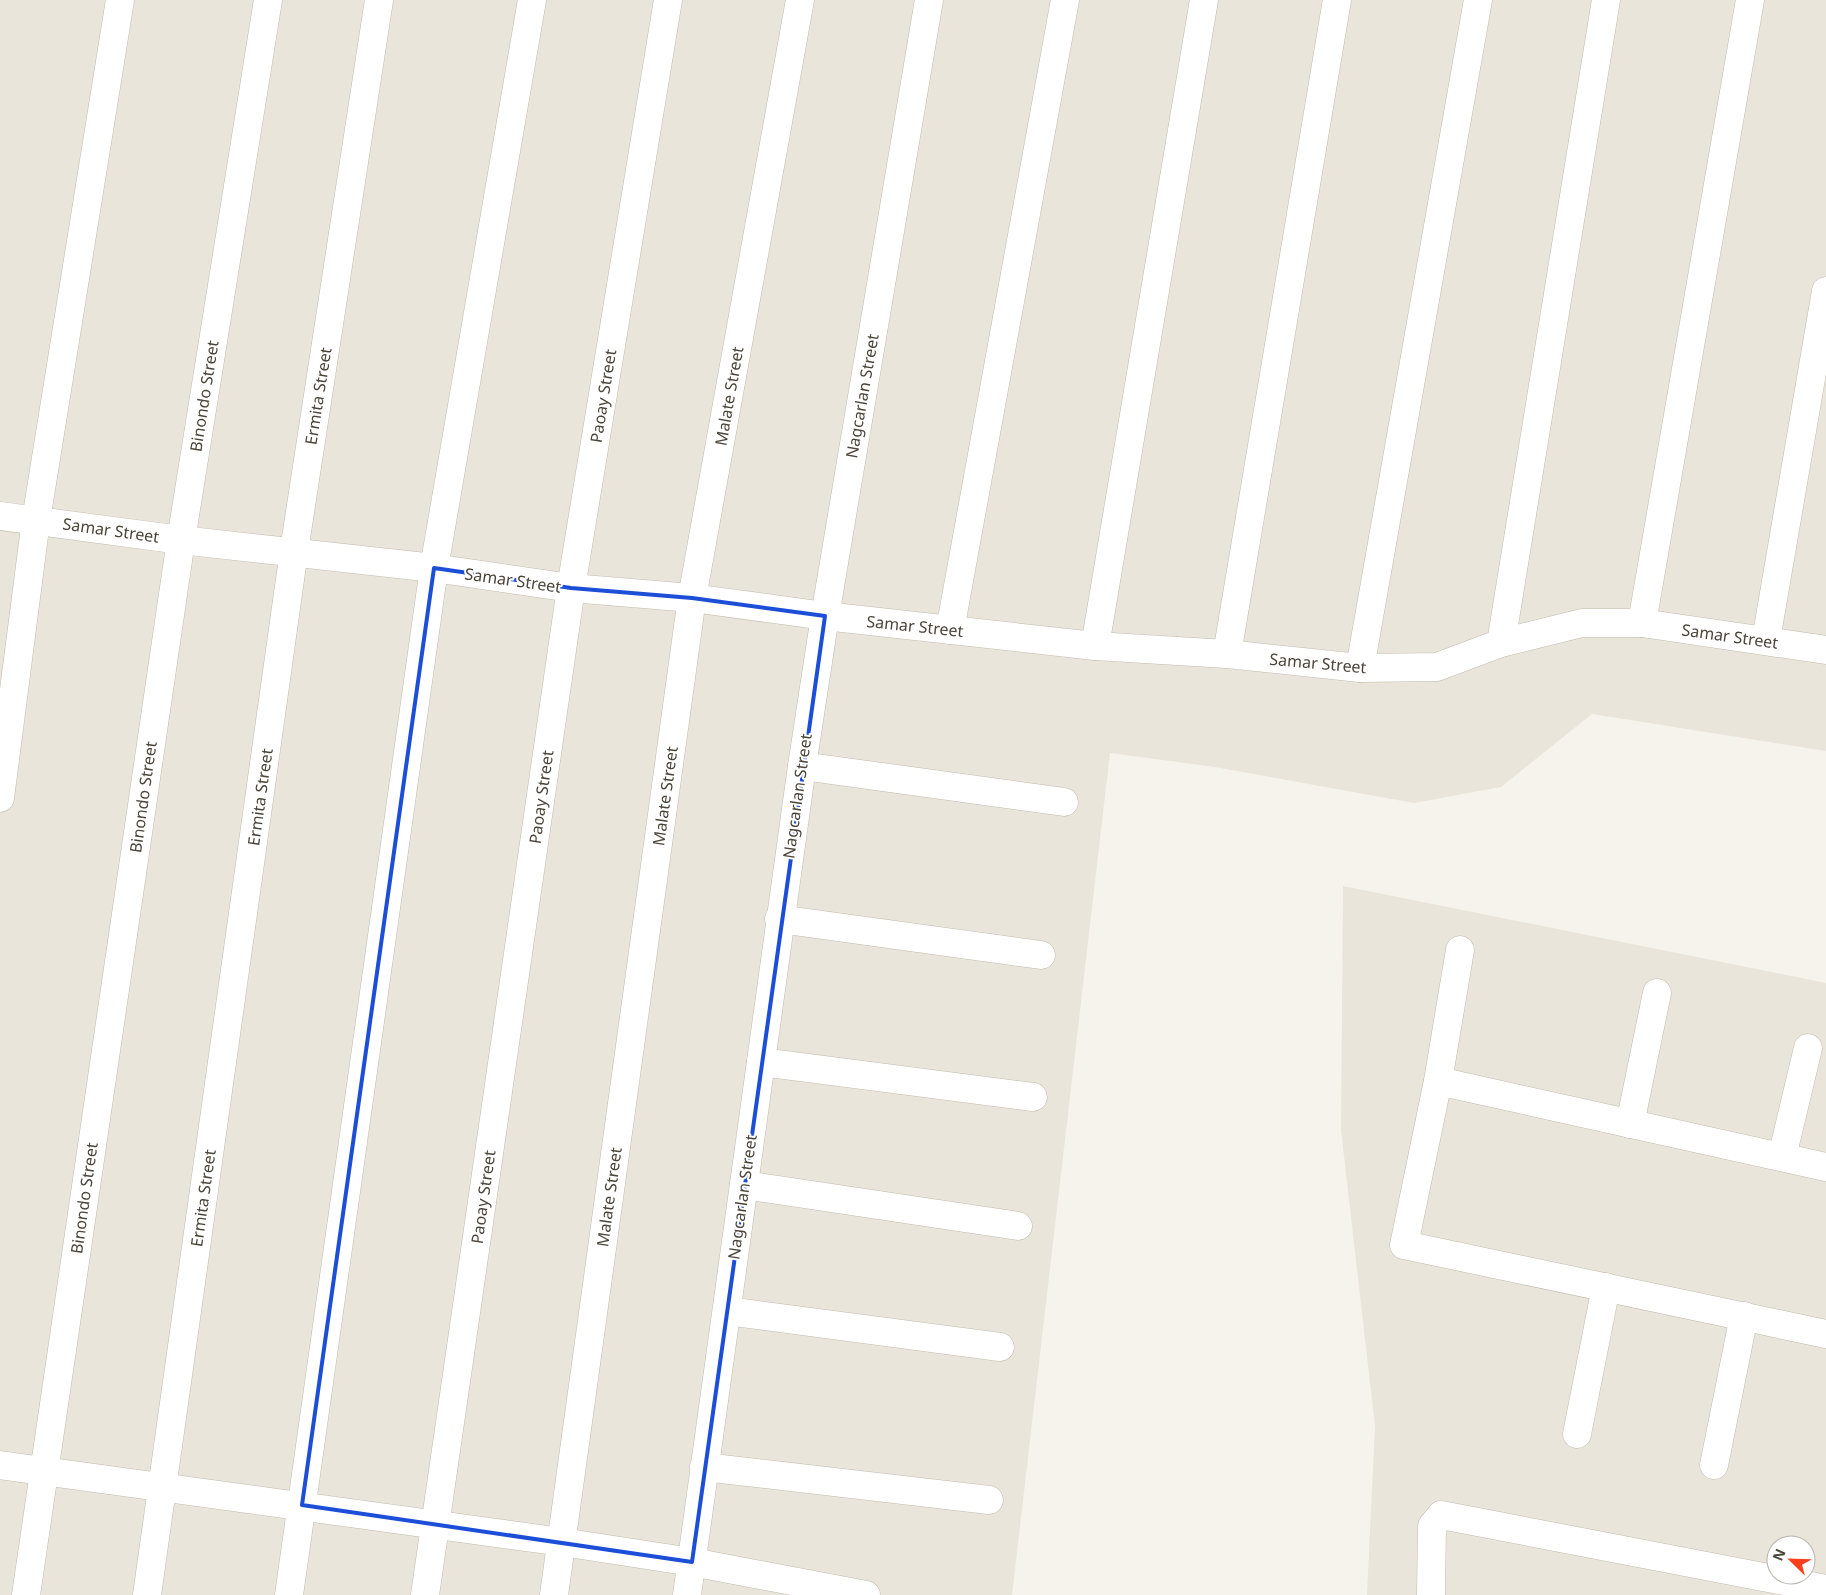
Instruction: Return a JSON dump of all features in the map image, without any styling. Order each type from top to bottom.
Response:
[{"type":"street","points":[[0,798],[36,520],[120,0]]},
{"type":"street","name":"Binondo Street","points":[[26,1595],[181,540],[268,0]]},
{"type":"street","name":"Ermita Street","points":[[147,1595],[294,551],[379,0]]},
{"type":"street","points":[[289,1595],[434,568],[532,0]]},
{"type":"street","name":"Paoay Street","points":[[425,1595],[571,588],[668,0]]},
{"type":"street","name":"Malate Street","points":[[554,1595],[692,598],[800,0]]},
{"type":"street","name":"Nagcarlan Street","points":[[687,1595],[779,919],[802,766],[825,616],[929,0]]},
{"type":"street","points":[[950,630],[1065,0]]},
{"type":"street","points":[[1095,646],[1204,0]]},
{"type":"street","points":[[1227,654],[1337,0]]},
{"type":"street","points":[[1360,668],[1478,0]]},
{"type":"street","points":[[1500,643],[1606,0]]},
{"type":"street","points":[[1642,623],[1750,0]]},
{"type":"street","points":[[1766,640],[1826,291]]},
{"type":"street","name":"Samar Street","points":[[0,516],[181,540],[434,568],[571,588],[692,598],[825,616],[1095,646],[1227,654],[1360,668],[1438,667],[1500,643],[1582,623],[1642,623],[1826,650]]},
{"type":"street","points":[[802,766],[1064,802]]},
{"type":"street","points":[[779,919],[1041,955]]},
{"type":"street","points":[[1460,950],[1438,1081],[1404,1245],[1826,1334]]},
{"type":"street","points":[[1630,1124],[1657,993]]},
{"type":"street","points":[[1782,1157],[1808,1048]]},
{"type":"street","points":[[761,1062],[1033,1097]]},
{"type":"street","points":[[1438,1081],[1826,1167]]},
{"type":"street","points":[[744,1185],[1018,1226]]},
{"type":"street","points":[[1577,1434],[1606,1288]]},
{"type":"street","points":[[727,1311],[1000,1347]]},
{"type":"street","points":[[1714,1465],[1744,1316]]},
{"type":"street","points":[[0,1465],[435,1523],[562,1542],[692,1562],[866,1595]]},
{"type":"street","points":[[704,1467],[989,1500]]},
{"type":"street","points":[[1431,1595],[1432,1526],[1441,1515],[1826,1589]]},
{"type":"highlighted area","points":[[434,568],[571,588],[692,598],[825,616],[692,1562],[302,1505]]},
{"type":"shaded area","points":[[0,0],[1826,0],[1826,751],[1592,714],[1501,787],[1414,803],[1215,767],[1110,753],[1012,1595],[0,1595]]},
{"type":"shaded area","points":[[1343,886],[1826,983],[1826,1595],[1367,1595],[1375,1426],[1341,1130]]}]
